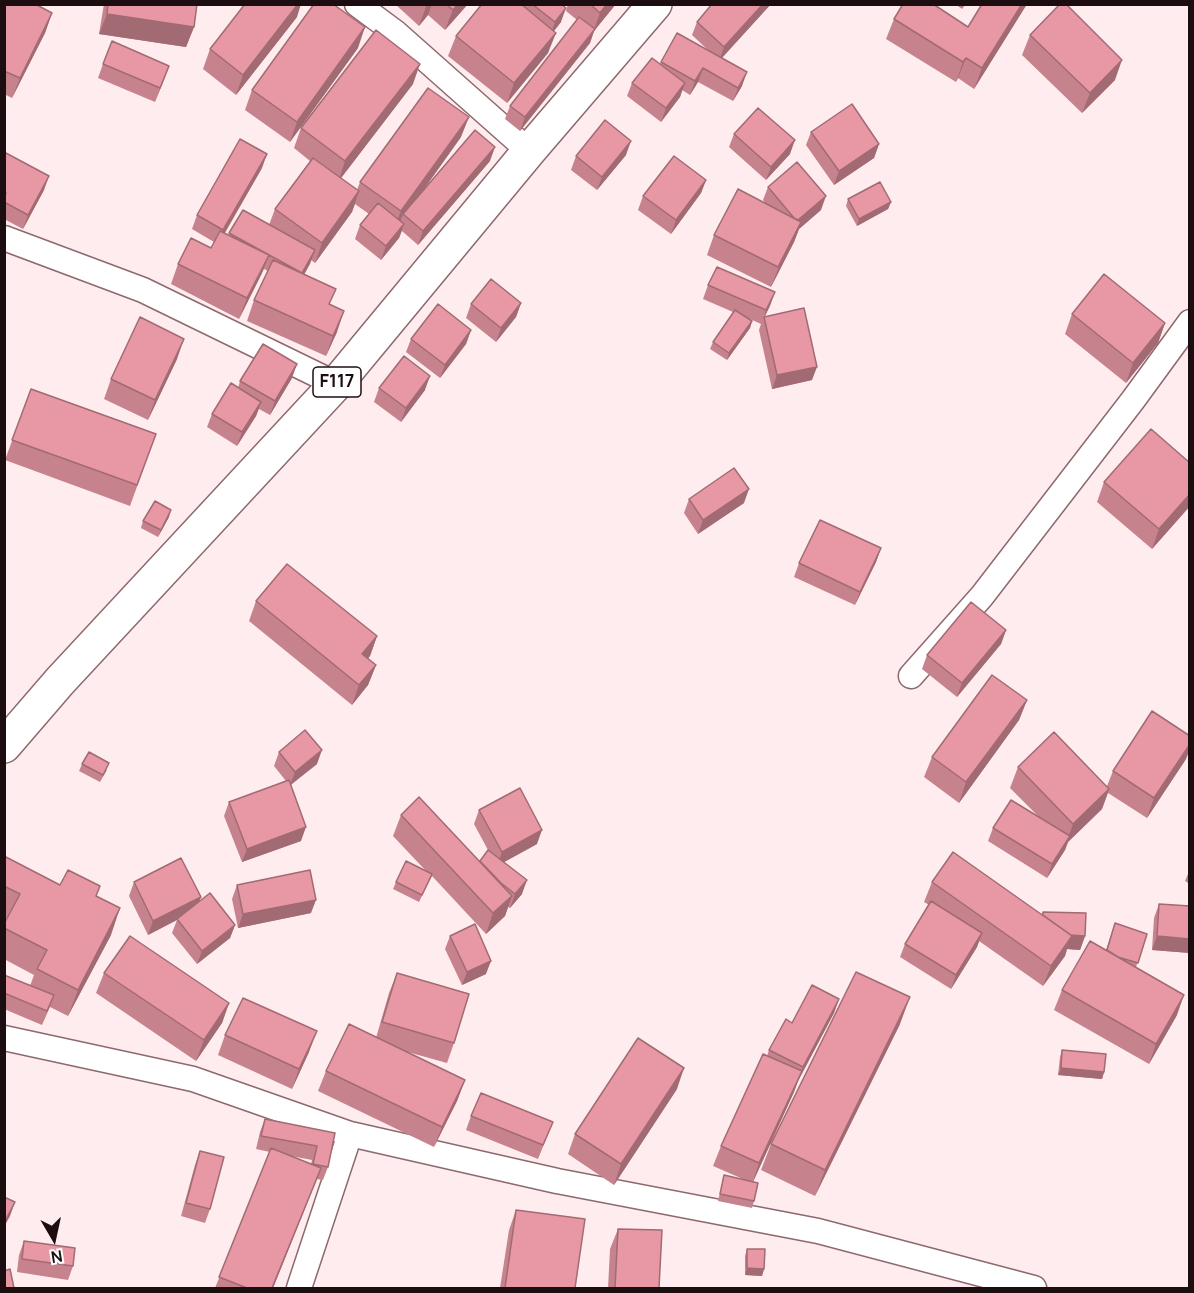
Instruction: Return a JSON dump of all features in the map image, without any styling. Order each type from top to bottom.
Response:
[{"type":"main road","name":"F117","points":[[4,746],[60,681],[336,384],[529,151],[655,4]]},
{"type":"street","points":[[357,4],[396,33],[529,151]]},
{"type":"street","points":[[4,238],[144,290],[336,384]]},
{"type":"street","points":[[911,676],[982,596],[1190,322]]},
{"type":"street","points":[[4,1038],[193,1079],[350,1134],[556,1181],[818,1232],[1034,1288]]},
{"type":"street","points":[[299,1288],[350,1134]]},
{"type":"building","points":[[4,4],[35,4],[52,13],[20,78],[4,71]]},
{"type":"building","points":[[108,4],[197,4],[194,27],[107,14]]},
{"type":"building","points":[[245,4],[298,4],[243,75],[210,49]]},
{"type":"building","points":[[314,4],[333,4],[365,27],[297,122],[252,90]]},
{"type":"building","points":[[446,4],[458,4],[453,10]]},
{"type":"building","points":[[482,4],[521,4],[556,33],[514,83],[456,36]]},
{"type":"building","points":[[532,4],[561,4],[566,8],[555,22]]},
{"type":"building","points":[[590,4],[607,4],[600,13]]},
{"type":"building","points":[[712,4],[763,4],[724,47],[697,22]]},
{"type":"building","points":[[903,4],[933,4],[968,27],[982,4],[1022,4],[982,68],[966,58],[963,62],[894,19]]},
{"type":"building","points":[[1060,4],[1066,4],[1122,60],[1090,93],[1030,35]]},
{"type":"building","points":[[579,17],[595,29],[525,117],[510,106]]},
{"type":"building","points":[[376,30],[420,64],[345,161],[301,128]]},
{"type":"building","points":[[677,33],[747,72],[738,88],[703,68],[695,81],[661,62]]},
{"type":"building","points":[[112,41],[169,66],[160,88],[103,64]]},
{"type":"building","points":[[652,58],[685,83],[666,108],[632,83]]},
{"type":"building","points":[[428,88],[469,117],[401,211],[360,182]]},
{"type":"building","points":[[852,104],[879,144],[839,171],[811,132]]},
{"type":"building","points":[[758,108],[795,140],[771,167],[734,134]]},
{"type":"building","points":[[605,120],[631,141],[602,177],[576,156]]},
{"type":"building","points":[[475,130],[495,147],[423,231],[403,214]]},
{"type":"building","points":[[240,139],[267,154],[223,230],[197,215]]},
{"type":"building","points":[[4,152],[49,176],[28,215],[4,202],[6,193],[4,192]]},
{"type":"building","points":[[674,156],[706,180],[676,220],[643,196]]},
{"type":"building","points":[[313,158],[359,191],[322,243],[275,209]]},
{"type":"building","points":[[797,162],[826,196],[798,220],[768,187]]},
{"type":"building","points":[[880,182],[891,202],[859,219],[848,199]]},
{"type":"building","points":[[738,189],[801,222],[778,267],[714,235]]},
{"type":"building","points":[[378,203],[404,224],[386,246],[360,225]]},
{"type":"building","points":[[243,210],[315,250],[302,273],[229,233]]},
{"type":"building","points":[[220,231],[269,255],[247,298],[178,264],[191,238],[211,248]]},
{"type":"building","points":[[273,260],[336,289],[329,304],[344,311],[333,336],[254,300]]},
{"type":"building","points":[[717,267],[775,292],[766,310],[708,285]]},
{"type":"building","points":[[1104,274],[1165,323],[1133,363],[1072,314]]},
{"type":"building","points":[[491,279],[521,303],[501,328],[471,304]]},
{"type":"building","points":[[438,304],[471,330],[445,365],[411,339]]},
{"type":"building","points":[[804,308],[817,367],[777,375],[764,317]]},
{"type":"building","points":[[735,310],[752,321],[729,353],[713,342]]},
{"type":"building","points":[[140,317],[184,339],[155,400],[111,379]]},
{"type":"building","points":[[263,344],[297,364],[275,401],[240,381]]},
{"type":"building","points":[[404,356],[430,376],[406,408],[379,388]]},
{"type":"building","points":[[231,383],[261,402],[242,432],[212,414]]},
{"type":"building","points":[[31,389],[156,434],[137,485],[12,440]]},
{"type":"building","points":[[1151,429],[1190,463],[1190,494],[1159,529],[1104,482]]},
{"type":"building","points":[[734,468],[749,489],[703,520],[689,499]]},
{"type":"building","points":[[155,501],[171,510],[161,530],[143,521]]},
{"type":"building","points":[[820,520],[881,548],[860,592],[799,563]]},
{"type":"building","points":[[287,564],[377,636],[362,654],[376,665],[359,685],[256,601]]},
{"type":"building","points":[[971,602],[1006,630],[962,683],[927,655]]},
{"type":"building","points":[[992,675],[1027,700],[966,782],[932,757]]},
{"type":"building","points":[[1152,711],[1190,736],[1190,744],[1154,798],[1113,771]]},
{"type":"building","points":[[305,730],[322,750],[295,772],[279,752]]},
{"type":"building","points":[[1054,732],[1109,789],[1073,824],[1018,767]]},
{"type":"building","points":[[89,752],[109,763],[103,775],[82,764]]},
{"type":"building","points":[[289,780],[306,827],[247,849],[229,802]]},
{"type":"building","points":[[520,788],[542,830],[502,852],[479,810]]},
{"type":"building","points":[[419,797],[512,896],[493,913],[401,815]]},
{"type":"building","points":[[1011,800],[1070,836],[1052,864],[993,828]]},
{"type":"building","points":[[488,850],[527,880],[515,894],[480,861]]},
{"type":"building","points":[[953,852],[1072,936],[1051,966],[932,882]]},
{"type":"building","points":[[4,856],[60,885],[68,870],[100,886],[96,896],[120,908],[78,990],[37,969],[47,950],[4,928],[20,894],[4,886]]},
{"type":"building","points":[[181,858],[201,897],[153,921],[134,882]]},
{"type":"building","points":[[406,861],[432,874],[422,895],[396,882]]},
{"type":"building","points":[[310,870],[316,900],[243,914],[237,885]]},
{"type":"building","points":[[210,893],[235,925],[202,951],[177,919]]},
{"type":"building","points":[[931,901],[982,933],[956,975],[905,944]]},
{"type":"building","points":[[1159,904],[1190,906],[1190,939],[1157,936]]},
{"type":"building","points":[[1043,912],[1086,913],[1085,936],[1071,935],[1043,915]]},
{"type":"building","points":[[1115,923],[1147,934],[1138,963],[1118,957],[1107,950]]},
{"type":"building","points":[[475,924],[491,961],[467,972],[450,936]]},
{"type":"building","points":[[130,936],[229,1003],[204,1040],[104,973]]},
{"type":"building","points":[[1090,941],[1184,995],[1156,1044],[1062,990]]},
{"type":"building","points":[[856,972],[910,997],[825,1170],[771,1144]]},
{"type":"building","points":[[397,973],[469,994],[454,1043],[382,1022]]},
{"type":"building","points":[[4,975],[54,995],[47,1011],[4,993]]},
{"type":"building","points":[[812,985],[839,999],[803,1067],[769,1050],[786,1019],[792,1023]]},
{"type":"building","points":[[243,998],[317,1031],[299,1069],[225,1035]]},
{"type":"building","points":[[349,1024],[465,1080],[442,1127],[326,1071]]},
{"type":"building","points":[[638,1038],[684,1068],[621,1164],[575,1134]]},
{"type":"building","points":[[1062,1050],[1106,1054],[1104,1072],[1061,1068]]},
{"type":"building","points":[[763,1054],[802,1071],[759,1163],[721,1146]]},
{"type":"building","points":[[481,1093],[553,1122],[543,1145],[471,1116]]},
{"type":"building","points":[[265,1119],[335,1133],[328,1167],[313,1164],[317,1146],[261,1136]]},
{"type":"building","points":[[271,1148],[321,1168],[272,1288],[247,1288],[219,1277]]},
{"type":"building","points":[[200,1151],[224,1157],[210,1209],[186,1203]]},
{"type":"building","points":[[724,1175],[758,1183],[754,1201],[720,1194]]},
{"type":"building","points":[[4,1197],[15,1202],[4,1223]]},
{"type":"building","points":[[516,1210],[585,1219],[575,1288],[505,1288]]},
{"type":"building","points":[[618,1229],[662,1230],[659,1288],[615,1288]]},
{"type":"building","points":[[24,1241],[75,1248],[73,1266],[22,1259]]},
{"type":"building","points":[[747,1249],[765,1249],[764,1269],[747,1268]]},
{"type":"building","points":[[10,1269],[14,1288],[4,1288],[4,1271]]}]
